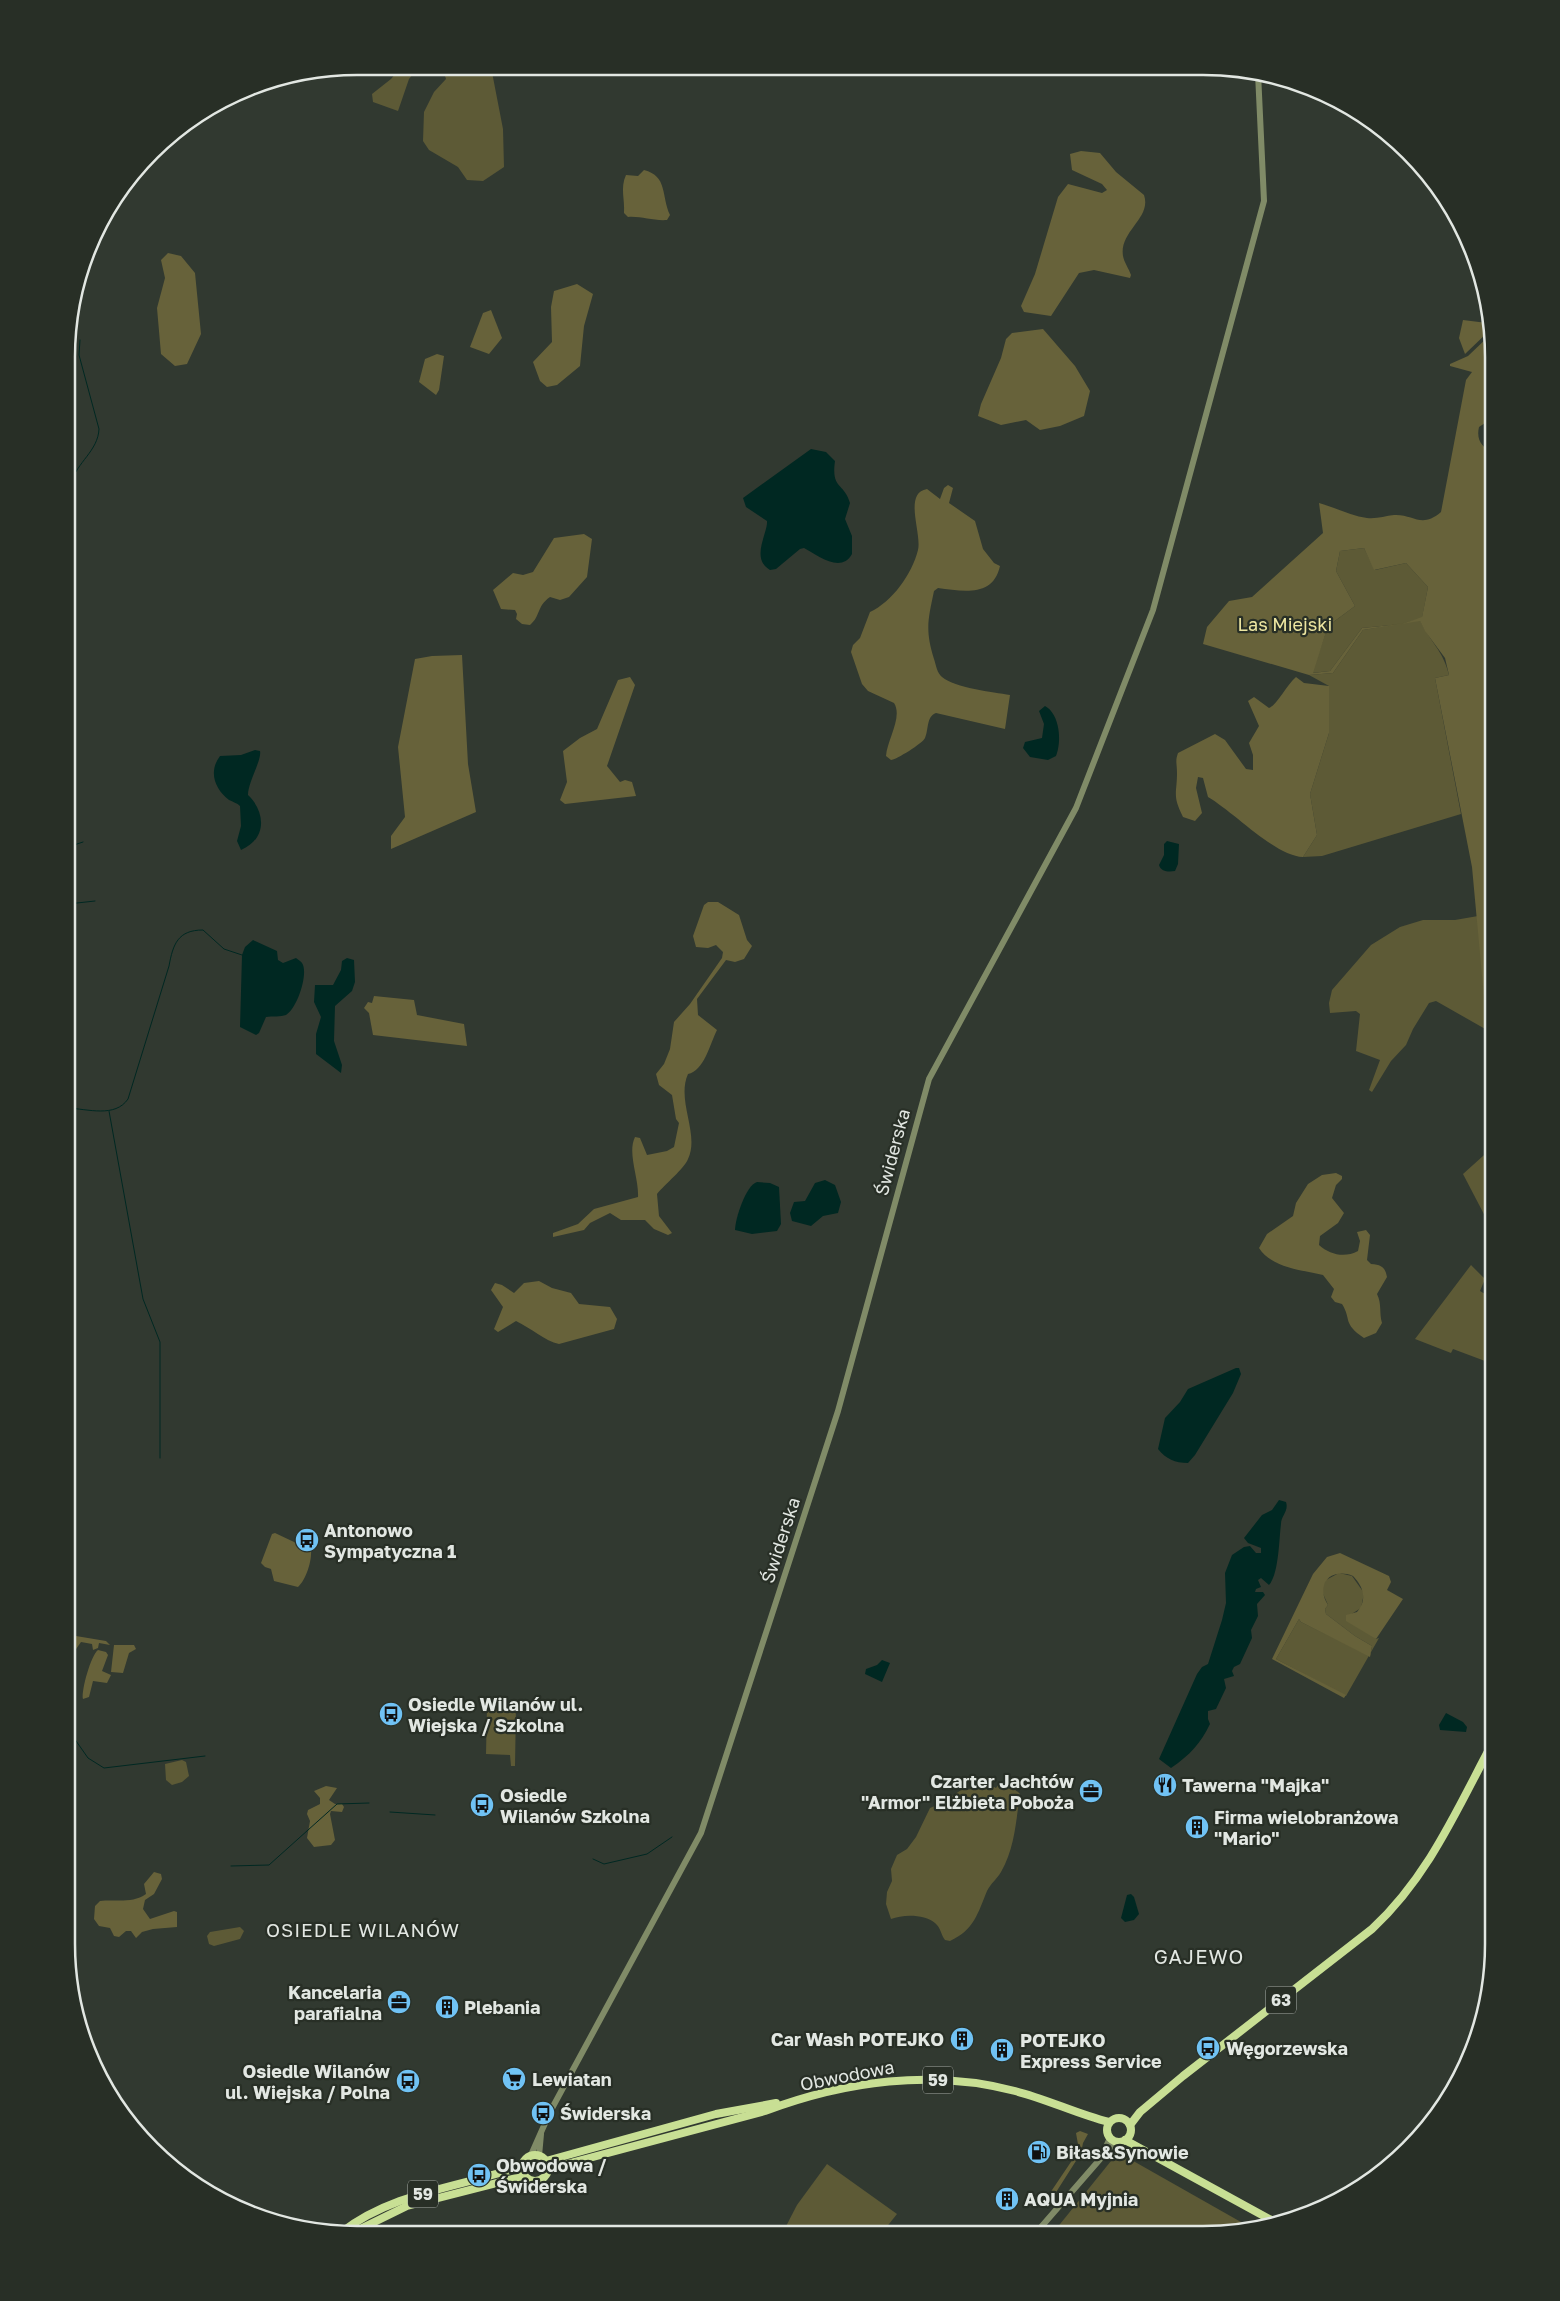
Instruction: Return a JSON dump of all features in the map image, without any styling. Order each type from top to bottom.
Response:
[{"type":"main road","name":"63","points":[[1127,2122],[1210,2054],[1372,1929],[1392,1911],[1415,1883],[1430,1860],[1485,1757]]},
{"type":"main road","name":"Obwodowa","points":[[366,2226],[407,2206],[524,2176],[532,2181],[540,2180],[547,2165],[716,2114],[787,2102],[878,2082],[948,2080],[1016,2091],[1108,2125]]},
{"type":"main road","points":[[1128,2137],[1127,2122],[1114,2118],[1108,2125],[1112,2140],[1128,2137],[1141,2147],[1268,2218]]},
{"type":"main road","points":[[524,2176],[522,2166],[525,2159],[535,2156],[547,2165]]},
{"type":"main road","name":"59","points":[[351,2226],[390,2204],[522,2166]]},
{"type":"street","name":"Świderska","points":[[535,2156],[542,2130],[701,1833],[838,1411],[923,1098],[934,1070],[1076,808],[1160,588],[1264,200],[1258,80]]},
{"type":"street","points":[[1042,2226],[1112,2140]]},
{"type":"shaded area","points":[[394,75],[412,75],[398,111],[373,102],[372,94]]},
{"type":"shaded area","points":[[445,75],[493,75],[503,129],[504,167],[483,181],[467,180],[458,167],[429,150],[423,141],[424,112],[434,92],[446,79]]},
{"type":"shaded area","points":[[1364,548],[1375,570],[1406,563],[1428,587],[1422,618],[1402,624],[1362,628],[1330,671],[1312,673],[1328,626],[1355,606],[1336,571],[1340,551]]},
{"type":"shaded area","points":[[1420,620],[1440,652],[1449,675],[1435,678],[1461,814],[1322,856],[1303,857],[1317,835],[1310,794],[1329,733],[1329,686],[1309,675],[1333,673],[1363,630]]},
{"type":"shaded area","points":[[1478,916],[1485,1029],[1436,1001],[1429,1003],[1413,1029],[1406,1045],[1391,1061],[1372,1092],[1369,1090],[1380,1060],[1356,1051],[1360,1014],[1356,1011],[1330,1013],[1329,1003],[1332,990],[1371,945],[1400,927],[1423,920],[1455,920]]},
{"type":"shaded area","points":[[1485,1154],[1485,1216],[1463,1174]]},
{"type":"shaded area","points":[[1471,1265],[1485,1279],[1480,1291],[1485,1294],[1485,1361],[1453,1349],[1451,1353],[1415,1339]]},
{"type":"shaded area","points":[[1339,1573],[1352,1576],[1364,1593],[1361,1608],[1350,1615],[1376,1639],[1379,1638],[1371,1653],[1372,1646],[1326,1614],[1325,1609],[1328,1605],[1321,1589],[1326,1580]]},
{"type":"shaded area","points":[[1299,1619],[1301,1622],[1369,1656],[1346,1696],[1276,1659]]},
{"type":"shaded area","points":[[487,1706],[516,1706],[515,1766],[511,1766],[510,1755],[486,1754]]},
{"type":"shaded area","points":[[182,1760],[186,1762],[189,1776],[182,1782],[172,1785],[166,1780],[165,1764]]},
{"type":"shaded area","points":[[988,1784],[996,1788],[998,1785],[1007,1786],[1020,1794],[1014,1834],[1006,1863],[987,1891],[978,1914],[970,1926],[965,1932],[950,1941],[945,1940],[939,1927],[926,1918],[908,1916],[891,1919],[886,1904],[887,1892],[892,1881],[891,1869],[897,1855],[907,1849],[916,1837],[930,1808],[944,1802],[961,1790],[976,1789]]},
{"type":"shaded area","points":[[240,1927],[244,1931],[240,1939],[214,1946],[209,1944],[207,1936],[210,1932]]},
{"type":"shaded area","points":[[1128,2158],[1243,2223],[1203,2226],[1058,2226],[1111,2161]]},
{"type":"shaded area","points":[[827,2164],[897,2214],[887,2226],[786,2226],[797,2205]]},
{"type":"green space","points":[[1081,151],[1100,153],[1116,172],[1144,195],[1144,211],[1130,232],[1123,247],[1124,261],[1131,275],[1130,278],[1094,270],[1079,273],[1051,316],[1024,312],[1021,306],[1035,274],[1058,197],[1068,184],[1102,193],[1107,190],[1102,184],[1072,170],[1070,154]]},
{"type":"green space","points":[[644,170],[657,177],[663,188],[670,215],[667,220],[628,217],[624,213],[623,189],[626,175],[638,176]]},
{"type":"green space","points":[[168,253],[181,256],[195,273],[201,334],[187,364],[175,366],[161,354],[157,308],[165,278],[161,260]]},
{"type":"green space","points":[[577,284],[593,294],[584,326],[580,366],[557,385],[547,387],[540,381],[533,362],[552,342],[551,307],[554,291]]},
{"type":"green space","points":[[491,310],[502,338],[489,354],[470,347],[483,313]]},
{"type":"green space","points":[[1463,320],[1483,323],[1484,336],[1465,354],[1459,338]]},
{"type":"green space","points":[[1043,329],[1075,366],[1090,391],[1084,416],[1060,426],[1040,430],[1026,420],[1001,425],[978,416],[981,404],[1001,358],[1006,339],[1012,333]]},
{"type":"green space","name":"Las Miejski","points":[[1484,341],[1485,423],[1479,427],[1478,436],[1485,448],[1485,1008],[1472,867],[1435,678],[1449,675],[1445,658],[1420,621],[1403,624],[1422,617],[1428,587],[1406,563],[1374,570],[1364,548],[1340,551],[1336,571],[1355,606],[1328,626],[1313,673],[1330,671],[1362,628],[1399,624],[1363,630],[1333,673],[1309,675],[1203,644],[1207,627],[1229,601],[1252,597],[1323,533],[1319,503],[1367,518],[1401,515],[1418,520],[1428,520],[1441,512],[1466,380],[1472,372],[1450,366],[1450,364],[1468,356]]},
{"type":"green space","points":[[437,354],[444,356],[439,390],[436,395],[419,382],[425,359]]},
{"type":"green space","points":[[948,485],[953,488],[949,503],[975,521],[983,549],[994,563],[1000,566],[991,583],[984,588],[966,591],[938,588],[934,591],[928,625],[931,649],[939,673],[948,681],[974,689],[1010,695],[1005,729],[936,713],[929,720],[925,738],[915,747],[891,760],[886,756],[896,722],[897,715],[894,703],[868,691],[862,684],[851,652],[853,645],[860,638],[870,612],[886,601],[900,586],[915,559],[919,543],[915,515],[916,498],[920,492],[927,489],[940,499],[944,488]]},
{"type":"green space","points":[[584,534],[592,539],[587,577],[569,597],[560,600],[550,597],[543,604],[530,625],[522,624],[516,619],[517,614],[515,610],[501,609],[493,590],[513,573],[523,575],[533,572],[554,538]]},
{"type":"green space","points":[[462,655],[468,764],[476,812],[391,849],[391,836],[405,817],[398,747],[415,659],[432,656]]},
{"type":"green space","points":[[630,677],[635,685],[607,766],[620,782],[625,780],[632,782],[636,796],[565,804],[560,800],[567,782],[563,751],[580,738],[597,729],[618,680]]},
{"type":"green space","points":[[1296,677],[1304,683],[1329,686],[1329,733],[1310,794],[1317,835],[1303,857],[1292,855],[1267,842],[1208,797],[1203,778],[1198,777],[1196,788],[1202,813],[1195,821],[1183,817],[1177,804],[1176,795],[1176,760],[1178,753],[1215,734],[1225,740],[1246,769],[1253,770],[1253,755],[1249,743],[1259,726],[1248,701],[1254,697],[1269,708]]},
{"type":"green space","points":[[708,902],[718,902],[739,915],[747,940],[752,946],[744,959],[735,962],[726,960],[697,999],[698,1015],[717,1030],[702,1062],[694,1072],[688,1074],[685,1084],[691,1139],[688,1159],[683,1167],[657,1194],[659,1216],[672,1233],[668,1235],[654,1229],[645,1220],[621,1220],[610,1213],[590,1223],[584,1230],[553,1237],[553,1233],[578,1224],[594,1209],[638,1197],[632,1150],[635,1137],[640,1138],[647,1155],[667,1151],[674,1147],[679,1123],[676,1119],[672,1095],[659,1085],[656,1074],[664,1064],[670,1049],[674,1022],[690,1004],[722,958],[723,952],[716,945],[708,948],[696,947],[693,936],[704,905]]},
{"type":"green space","points":[[374,996],[414,1000],[417,1015],[464,1024],[467,1046],[373,1035],[369,1013],[364,1008],[368,1002],[372,1003]]},
{"type":"green space","points":[[1336,1173],[1342,1176],[1342,1179],[1336,1185],[1332,1198],[1344,1213],[1338,1223],[1320,1236],[1319,1245],[1333,1253],[1343,1255],[1353,1253],[1358,1251],[1360,1241],[1357,1232],[1366,1230],[1370,1235],[1367,1260],[1371,1264],[1382,1267],[1387,1277],[1377,1294],[1382,1323],[1376,1333],[1364,1338],[1350,1325],[1342,1304],[1335,1302],[1331,1297],[1334,1289],[1323,1275],[1279,1264],[1265,1255],[1259,1248],[1267,1234],[1293,1216],[1296,1203],[1308,1184],[1322,1175]]},
{"type":"green space","points":[[539,1281],[552,1288],[571,1293],[579,1304],[610,1307],[617,1319],[614,1329],[559,1344],[548,1340],[516,1321],[498,1332],[494,1329],[503,1307],[491,1290],[495,1283],[514,1293],[524,1283]]},
{"type":"green space","points":[[275,1533],[311,1550],[308,1570],[304,1580],[298,1587],[274,1581],[271,1569],[261,1563],[272,1534]]},
{"type":"green space","points":[[1340,1553],[1389,1576],[1391,1582],[1387,1590],[1403,1599],[1376,1639],[1346,1621],[1346,1615],[1357,1612],[1363,1598],[1362,1589],[1353,1576],[1338,1574],[1327,1579],[1324,1584],[1324,1597],[1328,1605],[1325,1609],[1326,1614],[1372,1646],[1370,1657],[1301,1622],[1299,1619],[1276,1659],[1346,1695],[1344,1698],[1272,1659],[1313,1574],[1327,1557]]},
{"type":"green space","points":[[76,1636],[106,1641],[110,1645],[99,1643],[98,1648],[93,1650],[92,1644],[81,1642],[75,1651]]},
{"type":"green space","points":[[114,1645],[134,1645],[136,1649],[129,1653],[123,1673],[111,1672]]},
{"type":"green space","points":[[98,1650],[106,1652],[108,1655],[102,1671],[111,1675],[107,1683],[93,1681],[89,1697],[83,1699],[87,1673],[92,1659]]},
{"type":"green space","points":[[326,1786],[337,1788],[329,1800],[335,1804],[342,1804],[344,1807],[342,1812],[331,1811],[330,1814],[335,1840],[331,1845],[314,1847],[307,1838],[310,1821],[307,1814],[308,1810],[320,1804],[320,1798],[314,1791]]},
{"type":"green space","points":[[154,1872],[161,1874],[162,1879],[154,1894],[145,1900],[143,1909],[150,1919],[174,1911],[177,1912],[177,1927],[153,1929],[142,1932],[136,1938],[131,1931],[126,1931],[119,1937],[114,1936],[110,1928],[99,1926],[94,1919],[95,1906],[100,1901],[130,1900],[141,1897],[146,1894],[144,1884]]},
{"type":"green space","points":[[1080,2131],[1088,2134],[1083,2143],[1081,2153],[1053,2197],[1050,2193],[1079,2150],[1076,2133]]},
{"type":"water","points":[[811,449],[826,452],[835,461],[836,481],[845,492],[850,503],[845,519],[852,536],[852,554],[847,560],[835,563],[804,548],[800,549],[776,569],[770,570],[761,559],[761,546],[767,521],[746,507],[743,498]]},
{"type":"water","points":[[1045,706],[1054,715],[1059,736],[1056,756],[1048,760],[1030,757],[1023,748],[1025,742],[1042,738],[1044,724],[1039,711]]},
{"type":"water","points":[[255,750],[260,751],[260,755],[248,795],[258,809],[261,825],[256,839],[241,850],[237,841],[241,826],[240,806],[229,800],[220,791],[215,780],[214,768],[220,756],[241,755]]},
{"type":"water","points":[[1167,841],[1179,844],[1178,864],[1175,871],[1163,870],[1159,865],[1164,855],[1164,844]]},
{"type":"water","points":[[253,940],[277,951],[278,960],[283,963],[296,958],[302,963],[304,968],[301,991],[294,1006],[284,1016],[266,1017],[259,1033],[256,1035],[240,1027],[242,955],[245,947]]},
{"type":"water","points":[[347,958],[354,960],[355,982],[352,991],[335,1006],[334,1041],[342,1065],[341,1073],[316,1054],[316,1034],[321,1017],[314,1002],[315,985],[333,985],[341,970],[342,961]]},
{"type":"water","points":[[825,1180],[835,1185],[841,1202],[838,1213],[823,1216],[811,1226],[792,1221],[790,1213],[794,1202],[805,1201],[815,1183]]},
{"type":"water","points":[[757,1182],[770,1183],[779,1187],[781,1224],[777,1231],[752,1234],[735,1230],[739,1211],[745,1196],[753,1184]]},
{"type":"water","points":[[1239,1368],[1241,1374],[1233,1393],[1195,1455],[1188,1463],[1175,1461],[1164,1455],[1158,1449],[1165,1418],[1180,1402],[1188,1389]]},
{"type":"water","points":[[1279,1500],[1286,1502],[1287,1505],[1281,1521],[1277,1565],[1269,1585],[1261,1578],[1258,1580],[1261,1587],[1256,1589],[1255,1592],[1263,1592],[1265,1595],[1257,1604],[1258,1616],[1251,1630],[1252,1638],[1240,1664],[1234,1667],[1232,1671],[1234,1676],[1224,1679],[1226,1688],[1216,1709],[1208,1711],[1210,1724],[1203,1737],[1184,1758],[1171,1768],[1159,1759],[1197,1674],[1202,1667],[1208,1664],[1226,1603],[1225,1573],[1232,1555],[1244,1547],[1250,1546],[1256,1553],[1261,1553],[1261,1548],[1248,1543],[1244,1538],[1262,1515],[1272,1510]]},
{"type":"water","points":[[882,1660],[890,1663],[882,1682],[865,1674],[866,1669],[877,1665]]},
{"type":"water","points":[[1446,1713],[1463,1722],[1467,1727],[1466,1732],[1440,1730],[1439,1725]]},
{"type":"water","points":[[1131,1894],[1134,1897],[1139,1914],[1134,1920],[1125,1922],[1121,1918],[1127,1895]]},
{"type":"waterway","points":[[75,474],[95,444],[99,429],[79,355],[80,340]]},
{"type":"waterway","points":[[75,845],[83,842]]},
{"type":"waterway","points":[[75,903],[95,901]]},
{"type":"waterway","points":[[75,1109],[92,1111],[116,1109],[128,1099],[172,951],[182,936],[203,930],[224,949],[242,955]]},
{"type":"waterway","points":[[109,1111],[143,1299],[160,1342],[160,1458]]},
{"type":"waterway","points":[[75,1739],[88,1758],[104,1768],[205,1756]]},
{"type":"waterway","points":[[231,1866],[269,1865],[337,1804],[369,1803]]},
{"type":"waterway","points":[[390,1812],[435,1815]]},
{"type":"waterway","points":[[593,1859],[604,1864],[647,1854],[672,1837]]},
{"type":"place","name":"Antonowo Sympatyczna 1","points":[[307,1540]]},
{"type":"place","name":"Osiedle Wilanów ul. Wiejska / Szkolna","points":[[391,1714]]},
{"type":"place","name":"Tawerna \"Majka\"","points":[[1165,1785]]},
{"type":"place","name":"Czarter Jachtów \"Armor\" Elżbieta Poboża","points":[[1091,1791]]},
{"type":"place","name":"Osiedle Wilanów Szkolna","points":[[482,1805]]},
{"type":"place","name":"Firma wielobranżowa \"Mario\"","points":[[1197,1827]]},
{"type":"place","name":"Kancelaria parafialna","points":[[399,2002]]},
{"type":"place","name":"Plebania","points":[[447,2007]]},
{"type":"place","name":"Car Wash POTEJKO","points":[[962,2039]]},
{"type":"place","name":"Węgorzewska","points":[[1208,2048]]},
{"type":"place","name":"POTEJKO Express Service","points":[[1002,2050]]},
{"type":"place","name":"Lewiatan","points":[[514,2079]]},
{"type":"place","name":"Osiedle Wilanów ul. Wiejska / Polna","points":[[408,2081]]},
{"type":"place","name":"Świderska","points":[[543,2113]]},
{"type":"place","name":"Biłas&Synowie","points":[[1039,2152]]},
{"type":"place","name":"Obwodowa / Świderska","points":[[479,2175]]},
{"type":"place","name":"AQUA Myjnia","points":[[1007,2199]]},
{"type":"district","name":"OSIEDLE WILANÓW","points":[[363,1929]]},
{"type":"district","name":"GAJEWO","points":[[1199,1956]]}]
